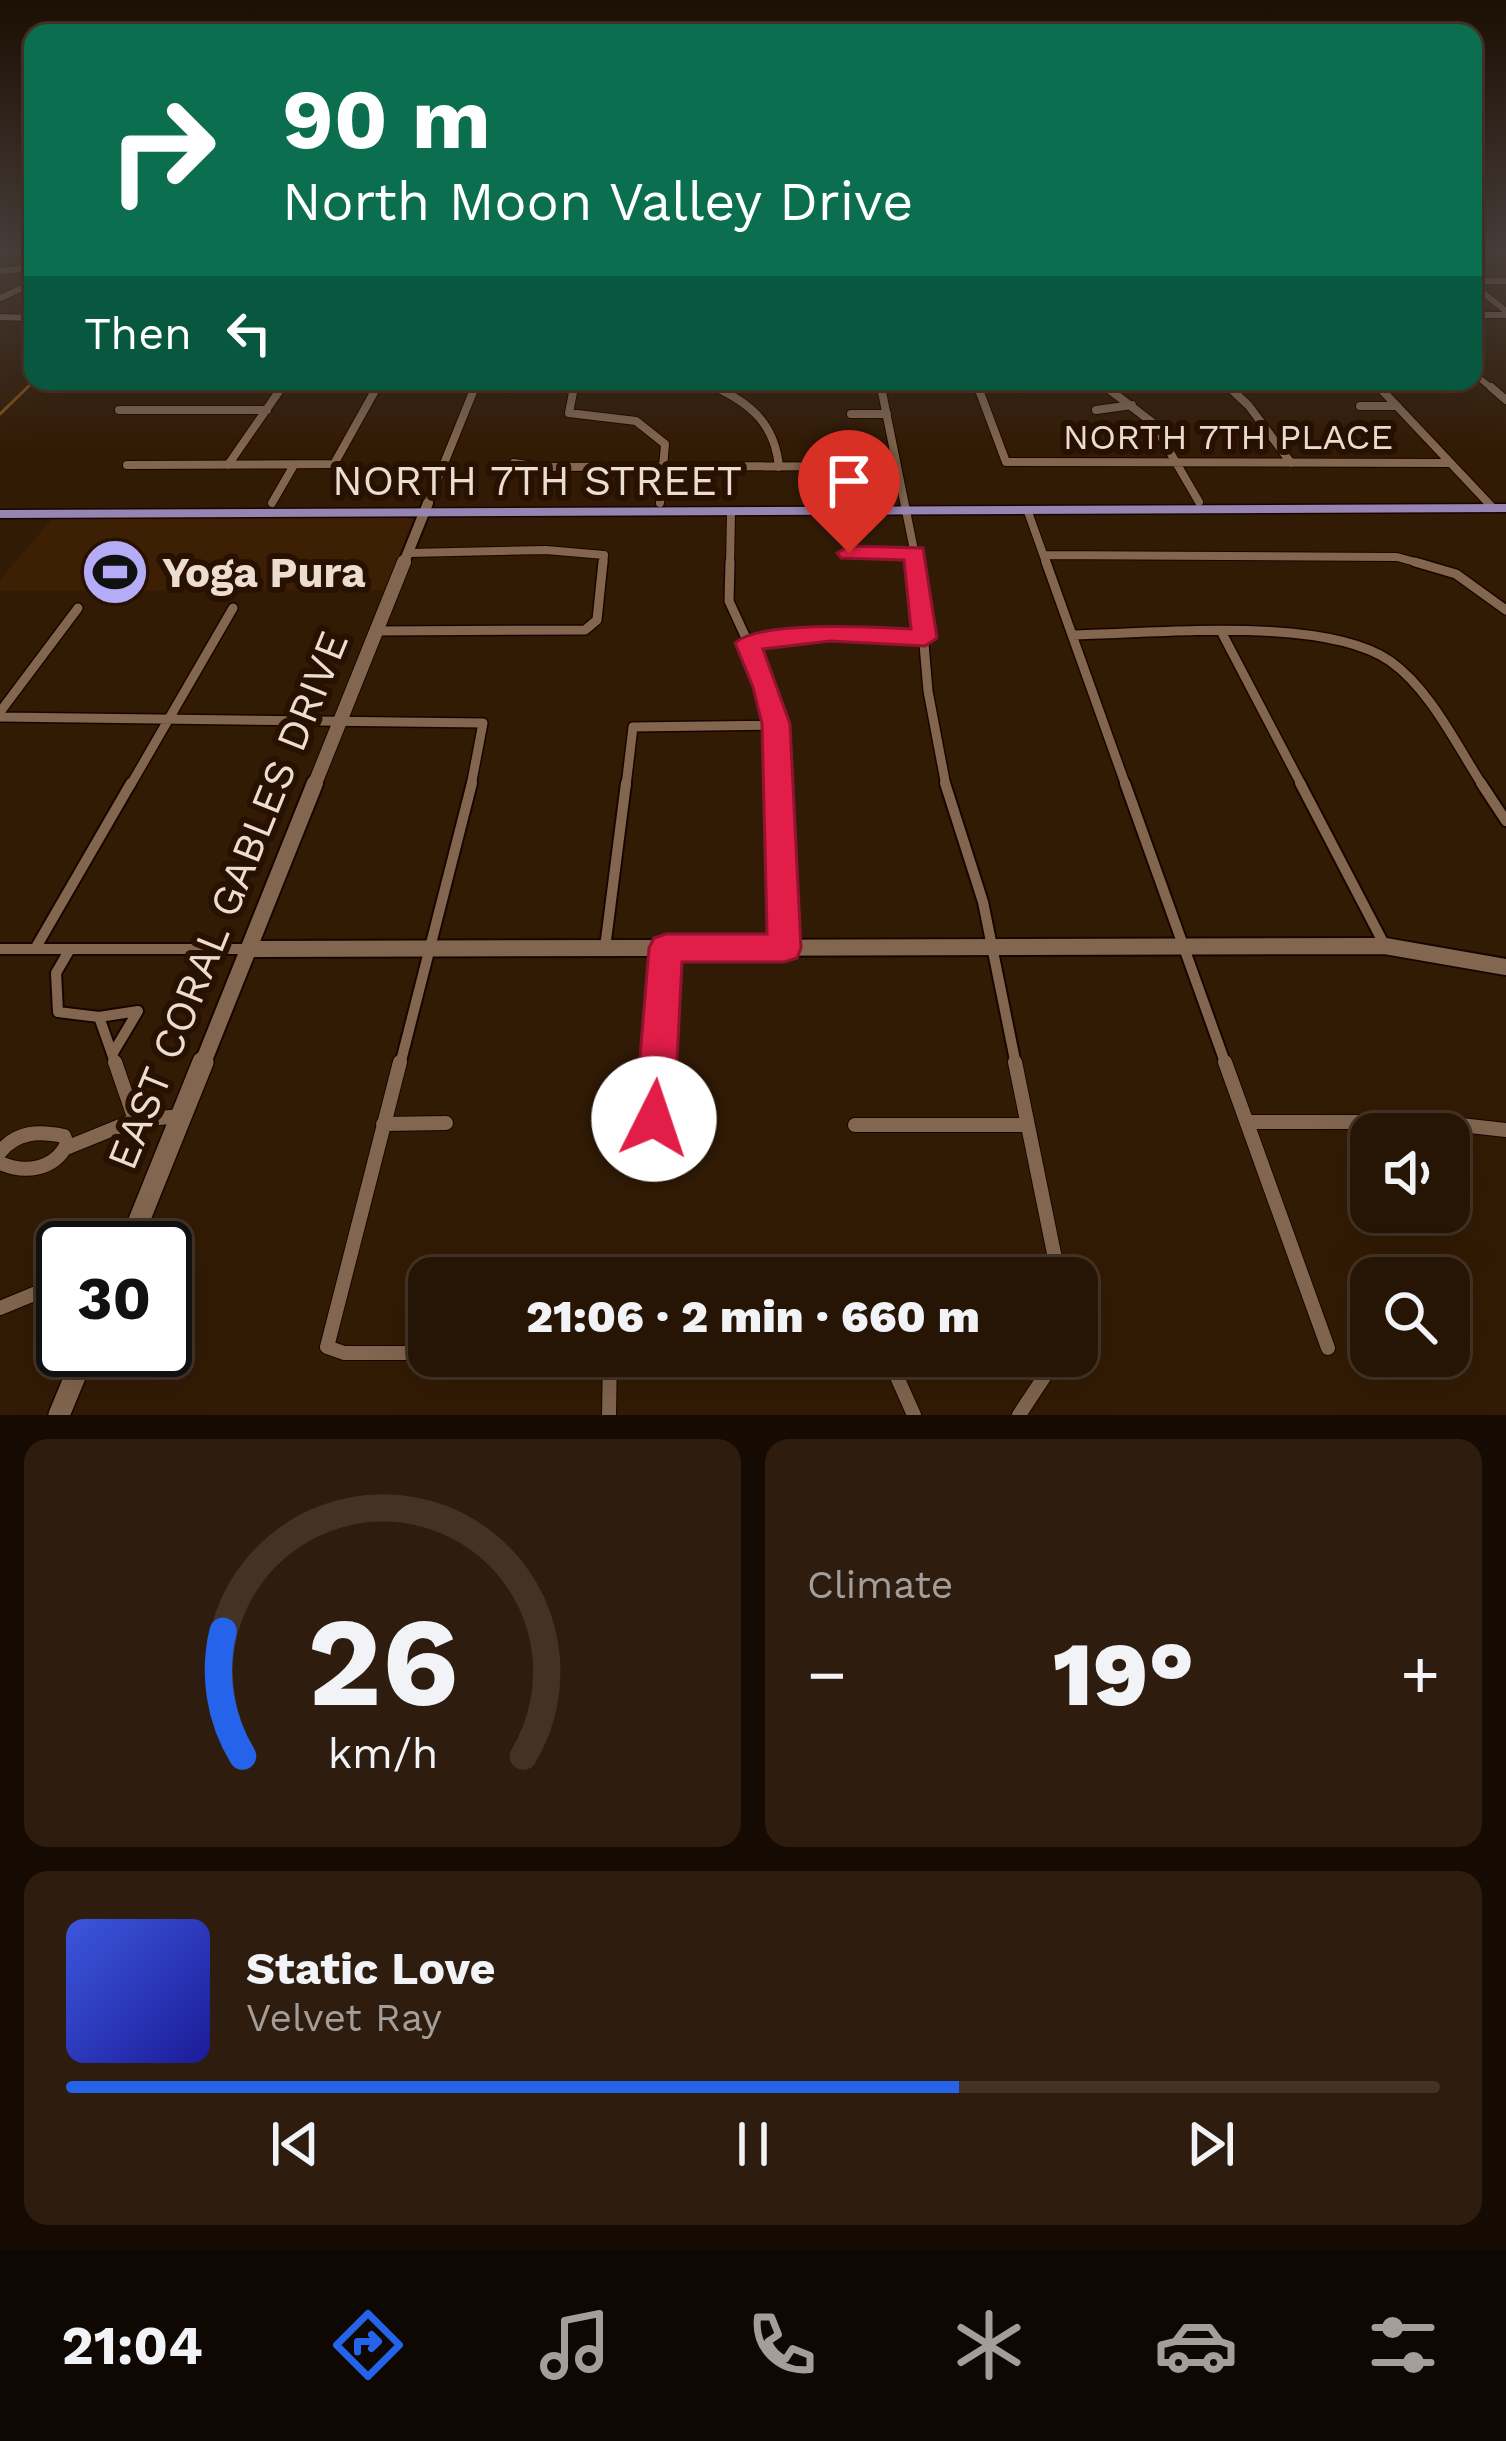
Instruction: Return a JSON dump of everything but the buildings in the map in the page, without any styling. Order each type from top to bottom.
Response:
[{"type":"main road","name":"NORTH 7TH STREET","points":[[0,514],[661,502],[1028,512],[1494,505],[1506,499]]},
{"type":"main road","name":"NORTH 7TH STREET","points":[[0,503],[272,503],[730,513],[1199,502],[1494,505]]},
{"type":"street","points":[[1482,380],[1506,400]]},
{"type":"street","points":[[228,465],[281,390]]},
{"type":"street","points":[[127,465],[334,464],[376,390]]},
{"type":"street","name":"EAST CORAL GABLES DRIVE","points":[[139,1221],[474,390]]},
{"type":"street","points":[[573,390],[568,413],[622,418],[646,426],[665,444],[661,502]]},
{"type":"street","points":[[719,390],[766,421],[777,442],[779,466]]},
{"type":"street","points":[[882,390],[915,553],[928,691],[947,792],[983,902],[1055,1257]]},
{"type":"street","name":"NORTH 7TH PLACE","points":[[979,390],[1006,462],[1450,463]]},
{"type":"street","points":[[1112,390],[1153,423],[1199,502]]},
{"type":"street","points":[[1231,390],[1253,411],[1291,464]]},
{"type":"street","points":[[1381,390],[1494,505]]},
{"type":"street","points":[[1096,410],[1134,404]]},
{"type":"street","points":[[1360,406],[1396,406]]},
{"type":"street","points":[[119,410],[267,410]]},
{"type":"street","points":[[851,414],[886,414]]},
{"type":"street","points":[[514,463],[898,466]]},
{"type":"street","points":[[272,503],[295,465]]},
{"type":"street","points":[[1028,512],[1328,1348]]},
{"type":"street","points":[[730,513],[729,601],[767,687],[776,724],[784,948]]},
{"type":"street","points":[[377,631],[593,628],[604,555],[546,550],[409,554]]},
{"type":"street","points":[[849,553],[915,553]]},
{"type":"street","points":[[1044,555],[1397,557],[1456,574],[1506,610]]},
{"type":"street","points":[[0,715],[78,608]]},
{"type":"street","points":[[35,949],[233,608]]},
{"type":"street","points":[[748,643],[830,633],[925,638]]},
{"type":"street","points":[[1072,635],[1337,636],[1376,650],[1404,673],[1506,820]]},
{"type":"street","points":[[1223,635],[1385,946]]},
{"type":"street","points":[[0,715],[483,723],[484,737],[327,1347],[344,1353],[408,1353]]},
{"type":"street","points":[[605,948],[633,728],[776,724]]},
{"type":"street","points":[[0,950],[1385,946],[1506,967]]},
{"type":"street","points":[[654,1119],[666,948]]},
{"type":"street","points":[[70,949],[56,974],[58,1012],[99,1017],[138,1011],[138,1018],[112,1053]]},
{"type":"street","points":[[99,1017],[135,1120]]},
{"type":"street","points":[[0,1162],[5,1167],[44,1169],[66,1148],[86,1144],[135,1120],[182,1116]]},
{"type":"street","points":[[1247,1122],[1434,1122],[1506,1130]]},
{"type":"street","points":[[383,1124],[446,1123]]},
{"type":"street","points":[[855,1125],[1028,1124]]},
{"type":"street","points":[[0,1152],[16,1135],[28,1132],[64,1136],[66,1148]]},
{"type":"street","points":[[0,1308],[36,1293]]},
{"type":"street","points":[[59,1415],[75,1377]]},
{"type":"street","points":[[609,1415],[610,1377]]},
{"type":"street","points":[[897,1377],[914,1415]]},
{"type":"street","points":[[1019,1415],[1044,1377]]},
{"type":"shaded area","points":[[399,516],[414,520],[386,590],[0,591],[0,580],[54,517]]},
{"type":"waterway","points":[[0,414],[25,390]]},
{"type":"place","name":"Yoga Pura","points":[[115,572]]},
{"type":"route","points":[[654,1119],[666,948],[784,948],[776,724],[748,643],[830,633],[925,638],[915,553],[849,553]]}]
